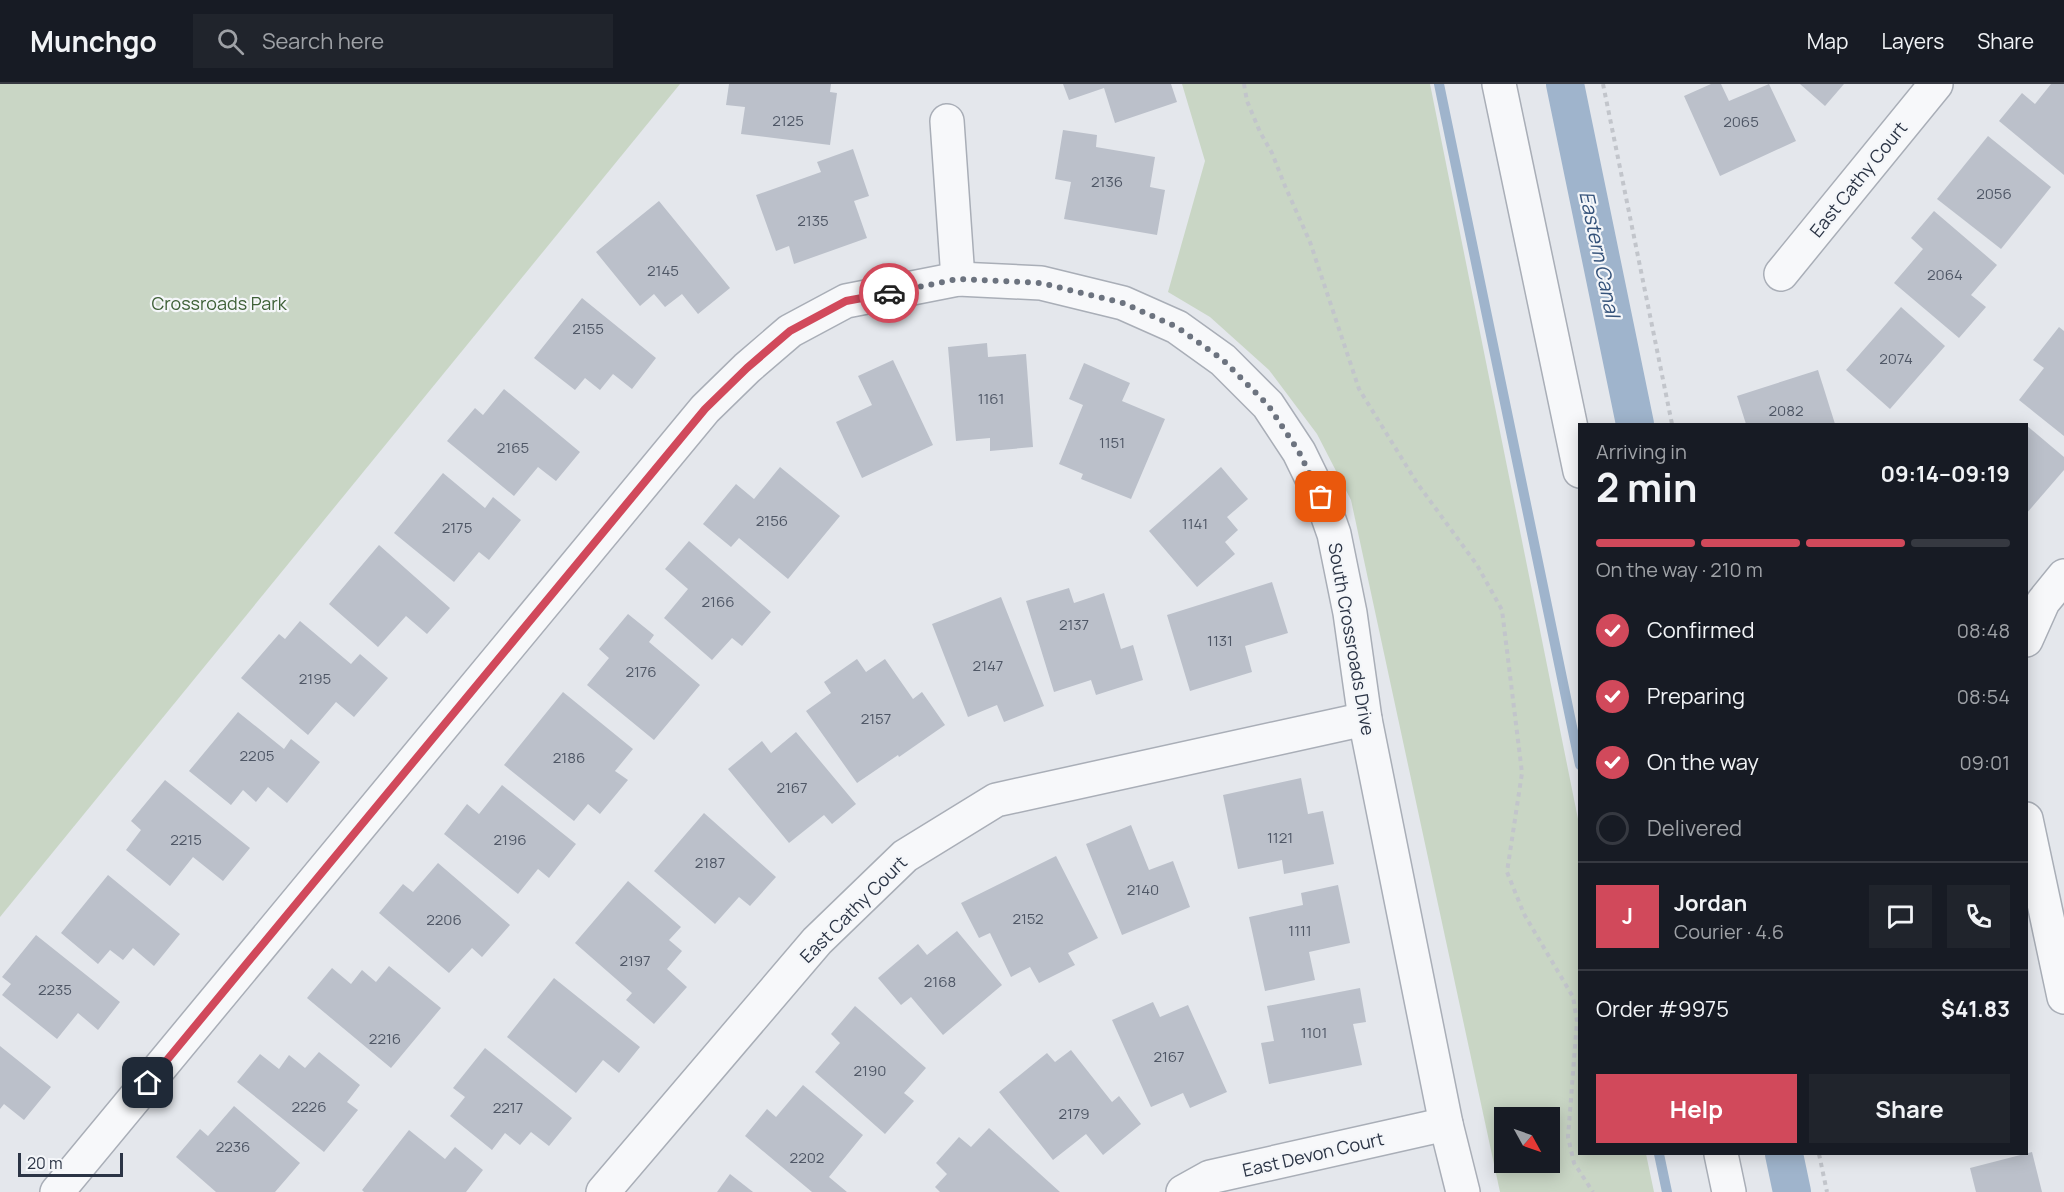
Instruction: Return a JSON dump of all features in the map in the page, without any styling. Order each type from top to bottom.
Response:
[{"type":"street","points":[[1499,84],[1578,461]]},
{"type":"street","name":"East Cathy Court","points":[[1781,274],[1936,84]]},
{"type":"street","points":[[947,121],[958,279]]},
{"type":"street","name":"South Crossroads Drive","points":[[57,1192],[705,409],[747,368],[790,331],[846,301],[958,279],[1041,283],[1123,303],[1177,327],[1223,360],[1268,405],[1299,452],[1321,497],[1334,534],[1350,614],[1365,719],[1446,1124],[1463,1192]]},
{"type":"street","points":[[2028,636],[2043,602],[2064,576]]},
{"type":"street","name":"East Cathy Court","points":[[603,1192],[817,941],[905,856],[996,800],[1365,719]]},
{"type":"street","points":[[2028,828],[2064,997]]},
{"type":"street","name":"East Devon Court","points":[[1183,1192],[1210,1177],[1446,1124]]},
{"type":"street","points":[[1721,1155],[1729,1192]]},
{"type":"path","points":[[1244,84],[1247,101],[1310,242],[1359,388],[1418,483],[1477,565],[1502,610],[1522,773],[1507,872],[1524,914],[1573,997],[1577,1021],[1568,1137],[1574,1163],[1593,1192]]},
{"type":"path","points":[[1604,84],[1672,423]]},
{"type":"path","points":[[1819,1155],[1827,1192]]},
{"type":"green space","name":"Crossroads Park","points":[[0,84],[680,84],[0,917]]},
{"type":"green space","points":[[1182,84],[1430,84],[1578,819],[1578,1155],[1646,1155],[1654,1192],[1500,1192],[1496,1173],[1560,1173],[1560,1107],[1494,1107],[1494,1164],[1351,500],[1317,434],[1269,370],[1210,317],[1168,292],[1205,161]]},
{"type":"building","points":[[729,84],[831,84],[830,92],[837,93],[830,145],[741,134],[745,107],[726,105]]},
{"type":"building","points":[[1063,84],[1171,84],[1177,102],[1115,123],[1104,88],[1069,100]]},
{"type":"building","points":[[1711,84],[1721,84],[1729,101],[1769,84],[1796,141],[1720,176],[1684,96]]},
{"type":"building","points":[[1800,84],[1844,84],[1825,106]]},
{"type":"building","points":[[2051,84],[2064,84],[2064,175],[1999,121],[2022,93],[2035,104]]},
{"type":"building","points":[[1063,130],[1097,135],[1096,147],[1155,157],[1150,187],[1165,190],[1157,235],[1064,219],[1071,182],[1055,179]]},
{"type":"building","points":[[1988,136],[2051,187],[2001,249],[1937,199]]},
{"type":"building","points":[[853,149],[869,196],[854,201],[867,238],[794,264],[789,246],[776,251],[756,195],[821,172],[817,162]]},
{"type":"building","points":[[659,201],[730,288],[698,314],[682,294],[665,307],[654,294],[640,306],[596,252]]},
{"type":"building","points":[[1934,211],[1997,265],[1971,295],[1986,307],[1959,338],[1894,283],[1923,249],[1911,238]]},
{"type":"building","points":[[582,298],[656,358],[632,389],[613,374],[600,390],[585,378],[575,390],[534,358]]},
{"type":"building","points":[[1901,307],[1945,346],[1890,409],[1846,370]]},
{"type":"building","points":[[2059,327],[2064,331],[2064,436],[2019,400],[2044,368],[2033,360]]},
{"type":"building","points":[[987,343],[988,357],[1026,354],[1033,447],[990,451],[990,438],[956,441],[948,347]]},
{"type":"building","points":[[893,360],[933,445],[862,478],[836,422],[872,405],[858,376]]},
{"type":"building","points":[[1084,363],[1130,383],[1122,401],[1165,419],[1131,499],[1081,479],[1083,474],[1059,464],[1083,405],[1069,399]]},
{"type":"building","points":[[1818,370],[1835,423],[1746,423],[1737,396]]},
{"type":"building","points":[[504,389],[580,452],[556,481],[538,467],[514,496],[447,441],[475,408],[483,415]]},
{"type":"building","points":[[2028,427],[2064,457],[2064,470],[2028,512]]},
{"type":"building","points":[[780,467],[840,516],[788,579],[739,538],[731,547],[703,524],[736,484],[754,499]]},
{"type":"building","points":[[1221,467],[1248,499],[1227,517],[1238,530],[1225,542],[1235,554],[1197,587],[1149,531]]},
{"type":"building","points":[[443,473],[485,508],[493,497],[521,520],[489,560],[479,552],[454,582],[394,533]]},
{"type":"building","points":[[689,541],[771,612],[742,646],[732,638],[712,660],[664,618],[688,589],[665,569]]},
{"type":"building","points":[[379,545],[450,608],[427,634],[406,616],[378,647],[329,604]]},
{"type":"building","points":[[1272,582],[1288,633],[1245,646],[1252,672],[1190,691],[1167,615]]},
{"type":"building","points":[[1069,588],[1074,603],[1104,593],[1121,649],[1133,645],[1143,680],[1096,695],[1091,680],[1054,692],[1026,601]]},
{"type":"building","points":[[1001,597],[1044,706],[1004,722],[997,705],[968,717],[932,624]]},
{"type":"building","points":[[628,614],[654,635],[649,642],[700,685],[654,740],[587,685],[609,658],[599,649]]},
{"type":"building","points":[[300,621],[351,664],[360,654],[388,678],[354,717],[336,702],[308,735],[241,678],[279,634],[285,639]]},
{"type":"building","points":[[857,659],[866,672],[885,659],[913,699],[922,692],[945,725],[857,783],[806,711],[831,693],[824,682]]},
{"type":"building","points":[[563,692],[633,749],[615,771],[628,780],[600,814],[588,804],[574,821],[504,765]]},
{"type":"building","points":[[238,712],[284,749],[291,739],[320,762],[287,803],[268,787],[256,802],[243,790],[231,805],[189,771]]},
{"type":"building","points":[[796,732],[856,804],[832,824],[824,815],[789,843],[728,769],[762,741],[771,753]]},
{"type":"building","points":[[1301,778],[1308,814],[1323,811],[1334,864],[1284,874],[1282,860],[1238,869],[1223,795]]},
{"type":"building","points":[[165,780],[250,848],[223,881],[193,857],[170,886],[126,850],[141,830],[131,821]]},
{"type":"building","points":[[502,785],[576,844],[549,878],[538,869],[518,894],[444,834],[467,804],[479,814]]},
{"type":"building","points":[[704,813],[776,877],[750,906],[739,897],[715,924],[654,871]]},
{"type":"building","points":[[1131,825],[1149,870],[1173,861],[1190,907],[1122,935],[1086,844]]},
{"type":"building","points":[[1056,856],[1098,938],[1068,953],[1075,965],[1039,983],[1030,967],[1011,977],[990,933],[979,938],[961,903]]},
{"type":"building","points":[[438,863],[510,925],[482,957],[472,948],[449,973],[379,913],[403,884],[413,892]]},
{"type":"building","points":[[108,875],[180,934],[154,966],[133,948],[123,960],[110,950],[98,964],[61,933]]},
{"type":"building","points":[[628,881],[681,927],[669,940],[682,951],[667,969],[687,987],[654,1024],[626,1000],[632,993],[575,943]]},
{"type":"building","points":[[1338,885],[1350,943],[1309,952],[1315,980],[1265,991],[1249,917],[1303,905],[1301,893]]},
{"type":"building","points":[[957,931],[1002,985],[943,1035],[911,997],[901,1005],[878,978],[918,944],[927,955]]},
{"type":"building","points":[[36,935],[120,1002],[98,1030],[78,1013],[57,1039],[2,995],[11,984],[2,977]]},
{"type":"building","points":[[389,966],[441,1008],[391,1068],[307,998],[332,968],[351,984],[362,970],[376,982]]},
{"type":"building","points":[[554,978],[640,1047],[619,1073],[603,1060],[576,1093],[507,1037]]},
{"type":"building","points":[[1360,988],[1366,1022],[1353,1024],[1362,1065],[1269,1084],[1261,1043],[1274,1041],[1267,1006]]},
{"type":"building","points":[[1153,1002],[1160,1017],[1188,1005],[1227,1092],[1190,1108],[1183,1093],[1151,1107],[1112,1020]]},
{"type":"building","points":[[855,1006],[926,1068],[904,1093],[914,1101],[885,1134],[815,1072],[840,1043],[831,1034]]},
{"type":"building","points":[[0,1046],[51,1087],[24,1120],[4,1104],[0,1109]]},
{"type":"building","points":[[485,1048],[572,1118],[549,1146],[531,1132],[520,1145],[505,1133],[492,1150],[450,1116],[465,1097],[453,1088]]},
{"type":"building","points":[[1071,1050],[1112,1102],[1119,1096],[1141,1124],[1103,1155],[1086,1134],[1053,1160],[999,1092],[1047,1053],[1055,1062]]},
{"type":"building","points":[[319,1052],[360,1085],[347,1102],[358,1110],[324,1152],[237,1082],[260,1054],[279,1069],[289,1055],[305,1068]]},
{"type":"building","points":[[803,1085],[863,1135],[829,1177],[847,1192],[812,1192],[745,1136],[767,1109],[776,1117]]},
{"type":"building","points":[[234,1106],[300,1163],[275,1192],[216,1192],[176,1157],[200,1129],[208,1136]]},
{"type":"building","points":[[989,1128],[1060,1192],[940,1192],[935,1187],[947,1174],[936,1163],[959,1137],[971,1147]]},
{"type":"building","points":[[409,1130],[445,1159],[455,1147],[483,1170],[466,1192],[364,1192],[362,1190]]},
{"type":"building","points":[[2032,1152],[2042,1192],[1976,1192],[1970,1168],[2028,1155]]},
{"type":"building","points":[[730,1174],[753,1192],[717,1192]]},
{"type":"waterway","points":[[1439,84],[1578,755]]},
{"type":"waterway","name":"Eastern Canal","points":[[1565,84],[1635,423]]},
{"type":"waterway","points":[[1659,1155],[1667,1192]]},
{"type":"waterway","name":"Eastern Canal","points":[[1784,1155],[1792,1192]]},
{"type":"way so far","points":[[889,293],[958,279],[1041,283],[1123,303],[1177,327],[1223,360],[1268,405],[1299,452],[1321,497]]},
{"type":"route","points":[[148,1083],[705,409],[747,368],[790,331],[846,301],[889,293]]}]
